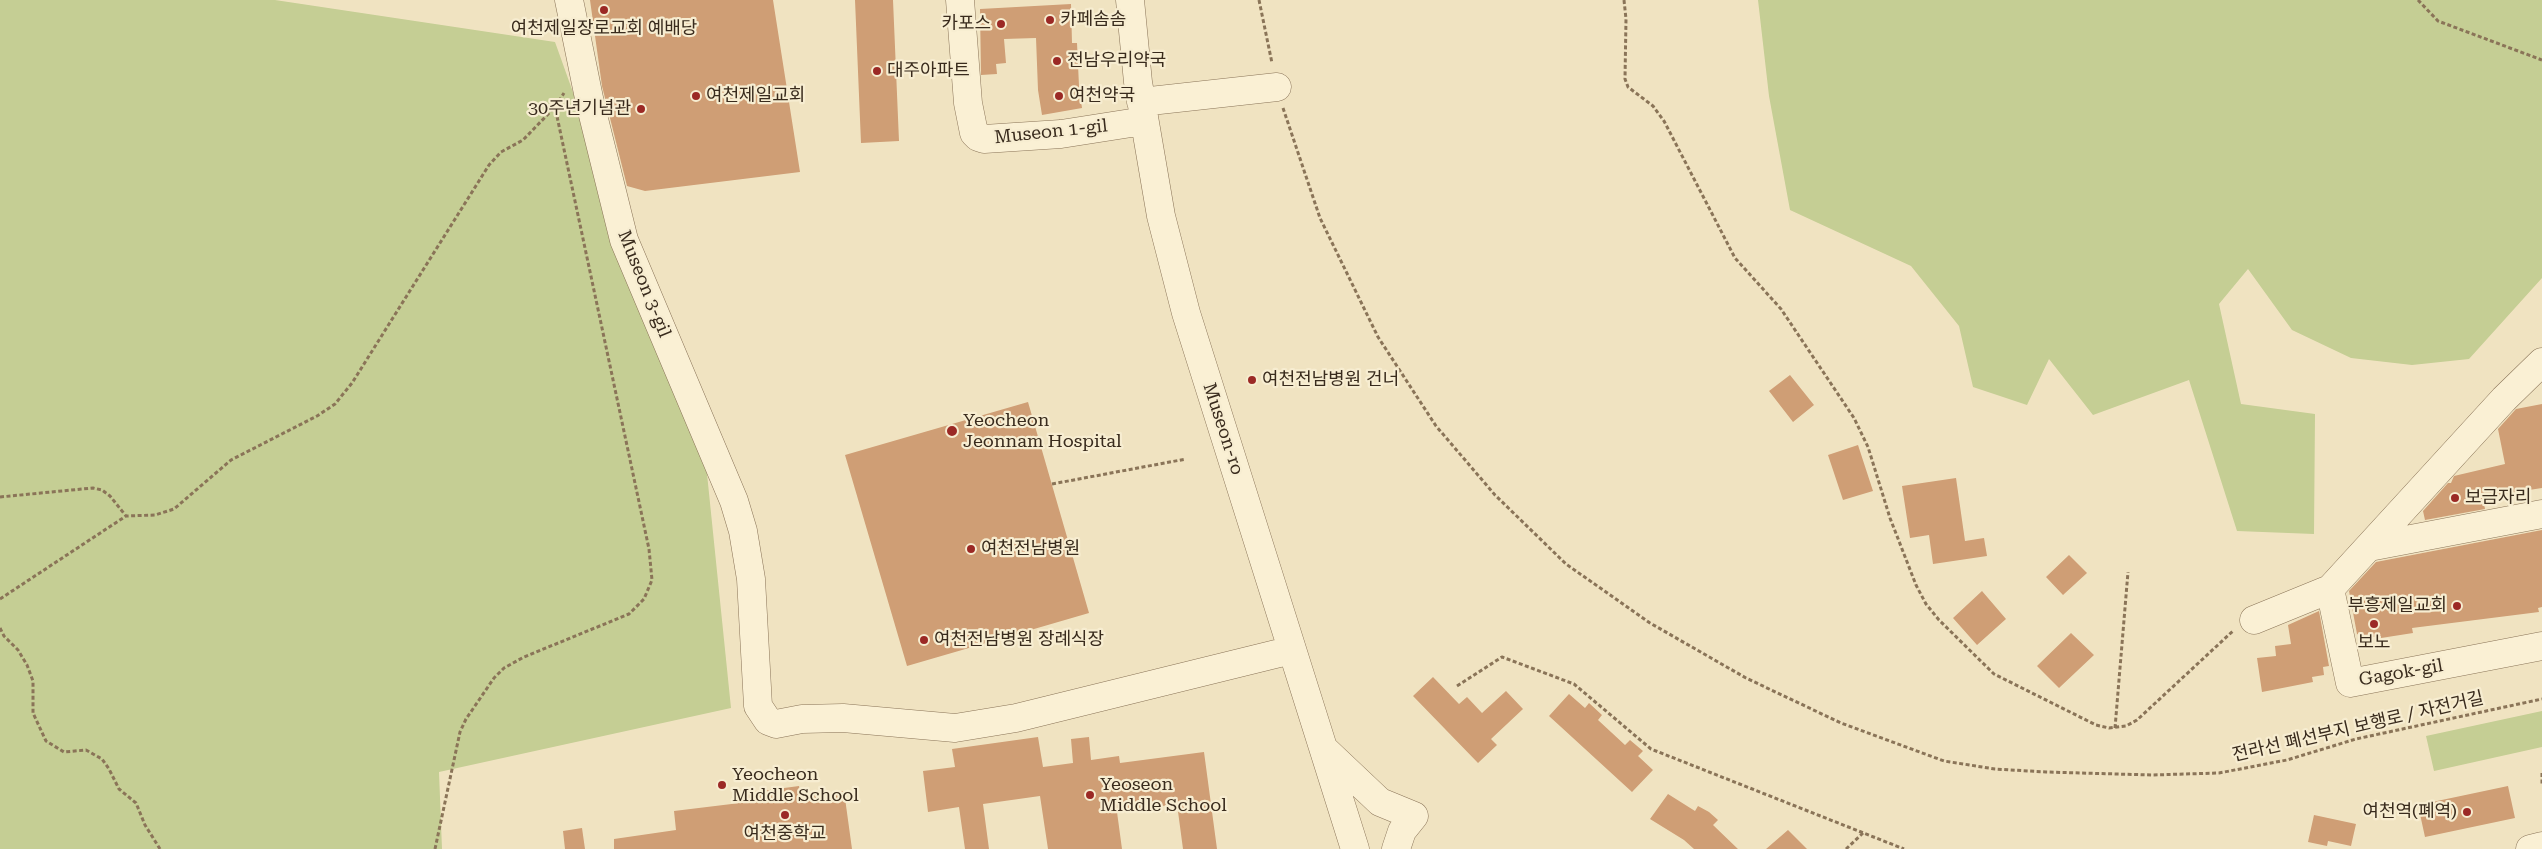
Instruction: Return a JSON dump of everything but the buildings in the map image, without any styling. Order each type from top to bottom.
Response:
[{"type":"street","name":"Museon 3-gil","points":[[570,0],[590,104],[624,240],[734,501],[743,531],[751,579],[758,706],[768,721],[776,724],[802,719],[843,718],[955,728],[1016,718],[1292,650]]},
{"type":"street","name":"Museon 1-gil","points":[[960,0],[968,103],[974,133],[978,136],[984,139],[1061,134],[1143,111]]},
{"type":"street","name":"Museon-ro","points":[[1130,0],[1143,111],[1161,216],[1186,313],[1355,849]]},
{"type":"street","points":[[1143,111],[1277,87]]},
{"type":"street","points":[[2254,620],[2330,588],[2504,399],[2542,362]]},
{"type":"street","points":[[2504,399],[2542,390]]},
{"type":"street","points":[[2369,547],[2542,514]]},
{"type":"street","name":"Gagok-gil","points":[[2330,588],[2350,682],[2542,646]]},
{"type":"street","points":[[1324,749],[1380,802],[1414,816],[1402,831],[1396,849]]},
{"type":"street","points":[[2530,849],[2542,846]]},
{"type":"path","name":"전라선 폐선부지 보행로 / 자전거길","points":[[1259,0],[1277,87],[1320,218],[1378,337],[1436,426],[1495,496],[1566,564],[1650,623],[1746,678],[1841,722],[1944,761],[1995,769],[2152,775],[2219,772],[2287,760],[2356,739],[2542,699]]},
{"type":"path","points":[[1624,0],[1626,19],[1625,69],[1628,87],[1649,102],[1661,115],[1735,258],[1781,309],[1854,418],[1868,447],[1890,518],[1926,604],[1994,674],[2096,725],[2115,728],[2126,726],[2137,720],[2237,628],[2254,620]]},
{"type":"path","points":[[2418,0],[2438,20],[2542,60]]},
{"type":"path","points":[[0,599],[126,516],[155,515],[174,509],[231,460],[316,416],[335,404],[352,383],[490,165],[501,152],[523,140],[555,107],[649,549],[652,580],[644,600],[628,614],[524,657],[504,668],[494,678],[466,719],[460,732],[435,849]]},
{"type":"path","points":[[1052,484],[1186,459]]},
{"type":"path","points":[[0,497],[93,488],[102,490],[110,496],[126,516]]},
{"type":"path","points":[[2115,728],[2128,572]]},
{"type":"path","points":[[0,628],[4,636],[18,650],[27,665],[33,681],[33,713],[46,741],[64,752],[86,750],[102,759],[119,789],[136,803],[145,825],[160,849]]},
{"type":"path","points":[[1457,686],[1502,657],[1574,684],[1652,749],[1904,849]]},
{"type":"path","points":[[2542,773],[2542,785]]},
{"type":"path","points":[[1846,849],[1863,833]]},
{"type":"green space","points":[[0,0],[275,0],[555,42],[706,464],[731,708],[439,772],[442,849],[0,849]]},
{"type":"green space","points":[[1758,0],[2542,0],[2542,278],[2469,359],[2412,365],[2351,358],[2292,330],[2248,269],[2219,304],[2241,404],[2315,414],[2314,534],[2237,531],[2189,380],[2093,415],[2049,359],[2027,405],[1973,387],[1959,326],[1911,266],[1790,210],[1769,96]]},
{"type":"green space","points":[[2542,711],[2542,747],[2434,771],[2426,736]]},
{"type":"place","name":"여천제일장로교회 예배당","points":[[604,10]]},
{"type":"place","name":"카페솜솜","points":[[1050,20]]},
{"type":"place","name":"카포스","points":[[1001,24]]},
{"type":"place","name":"전남우리약국","points":[[1057,61]]},
{"type":"place","name":"대주아파트","points":[[877,71]]},
{"type":"place","name":"여천제일교회","points":[[696,96]]},
{"type":"place","name":"여천약국","points":[[1059,96]]},
{"type":"place","name":"30주년기념관","points":[[641,109]]},
{"type":"place","name":"여천전남병원 건너","points":[[1252,380]]},
{"type":"place","name":"Yeocheon Jeonnam Hospital","points":[[952,431]]},
{"type":"place","name":"보금자리","points":[[2455,498]]},
{"type":"place","name":"여천전남병원","points":[[971,549]]},
{"type":"place","name":"부흥제일교회","points":[[2457,606]]},
{"type":"place","name":"보노","points":[[2374,624]]},
{"type":"place","name":"여천전남병원 장례식장","points":[[924,640]]},
{"type":"place","name":"Yeocheon Middle School","points":[[722,785]]},
{"type":"place","name":"Yeoseon Middle School","points":[[1090,795]]},
{"type":"place","name":"여천역(폐역)","points":[[2467,812]]},
{"type":"place","name":"여천중학교","points":[[785,815]]}]
